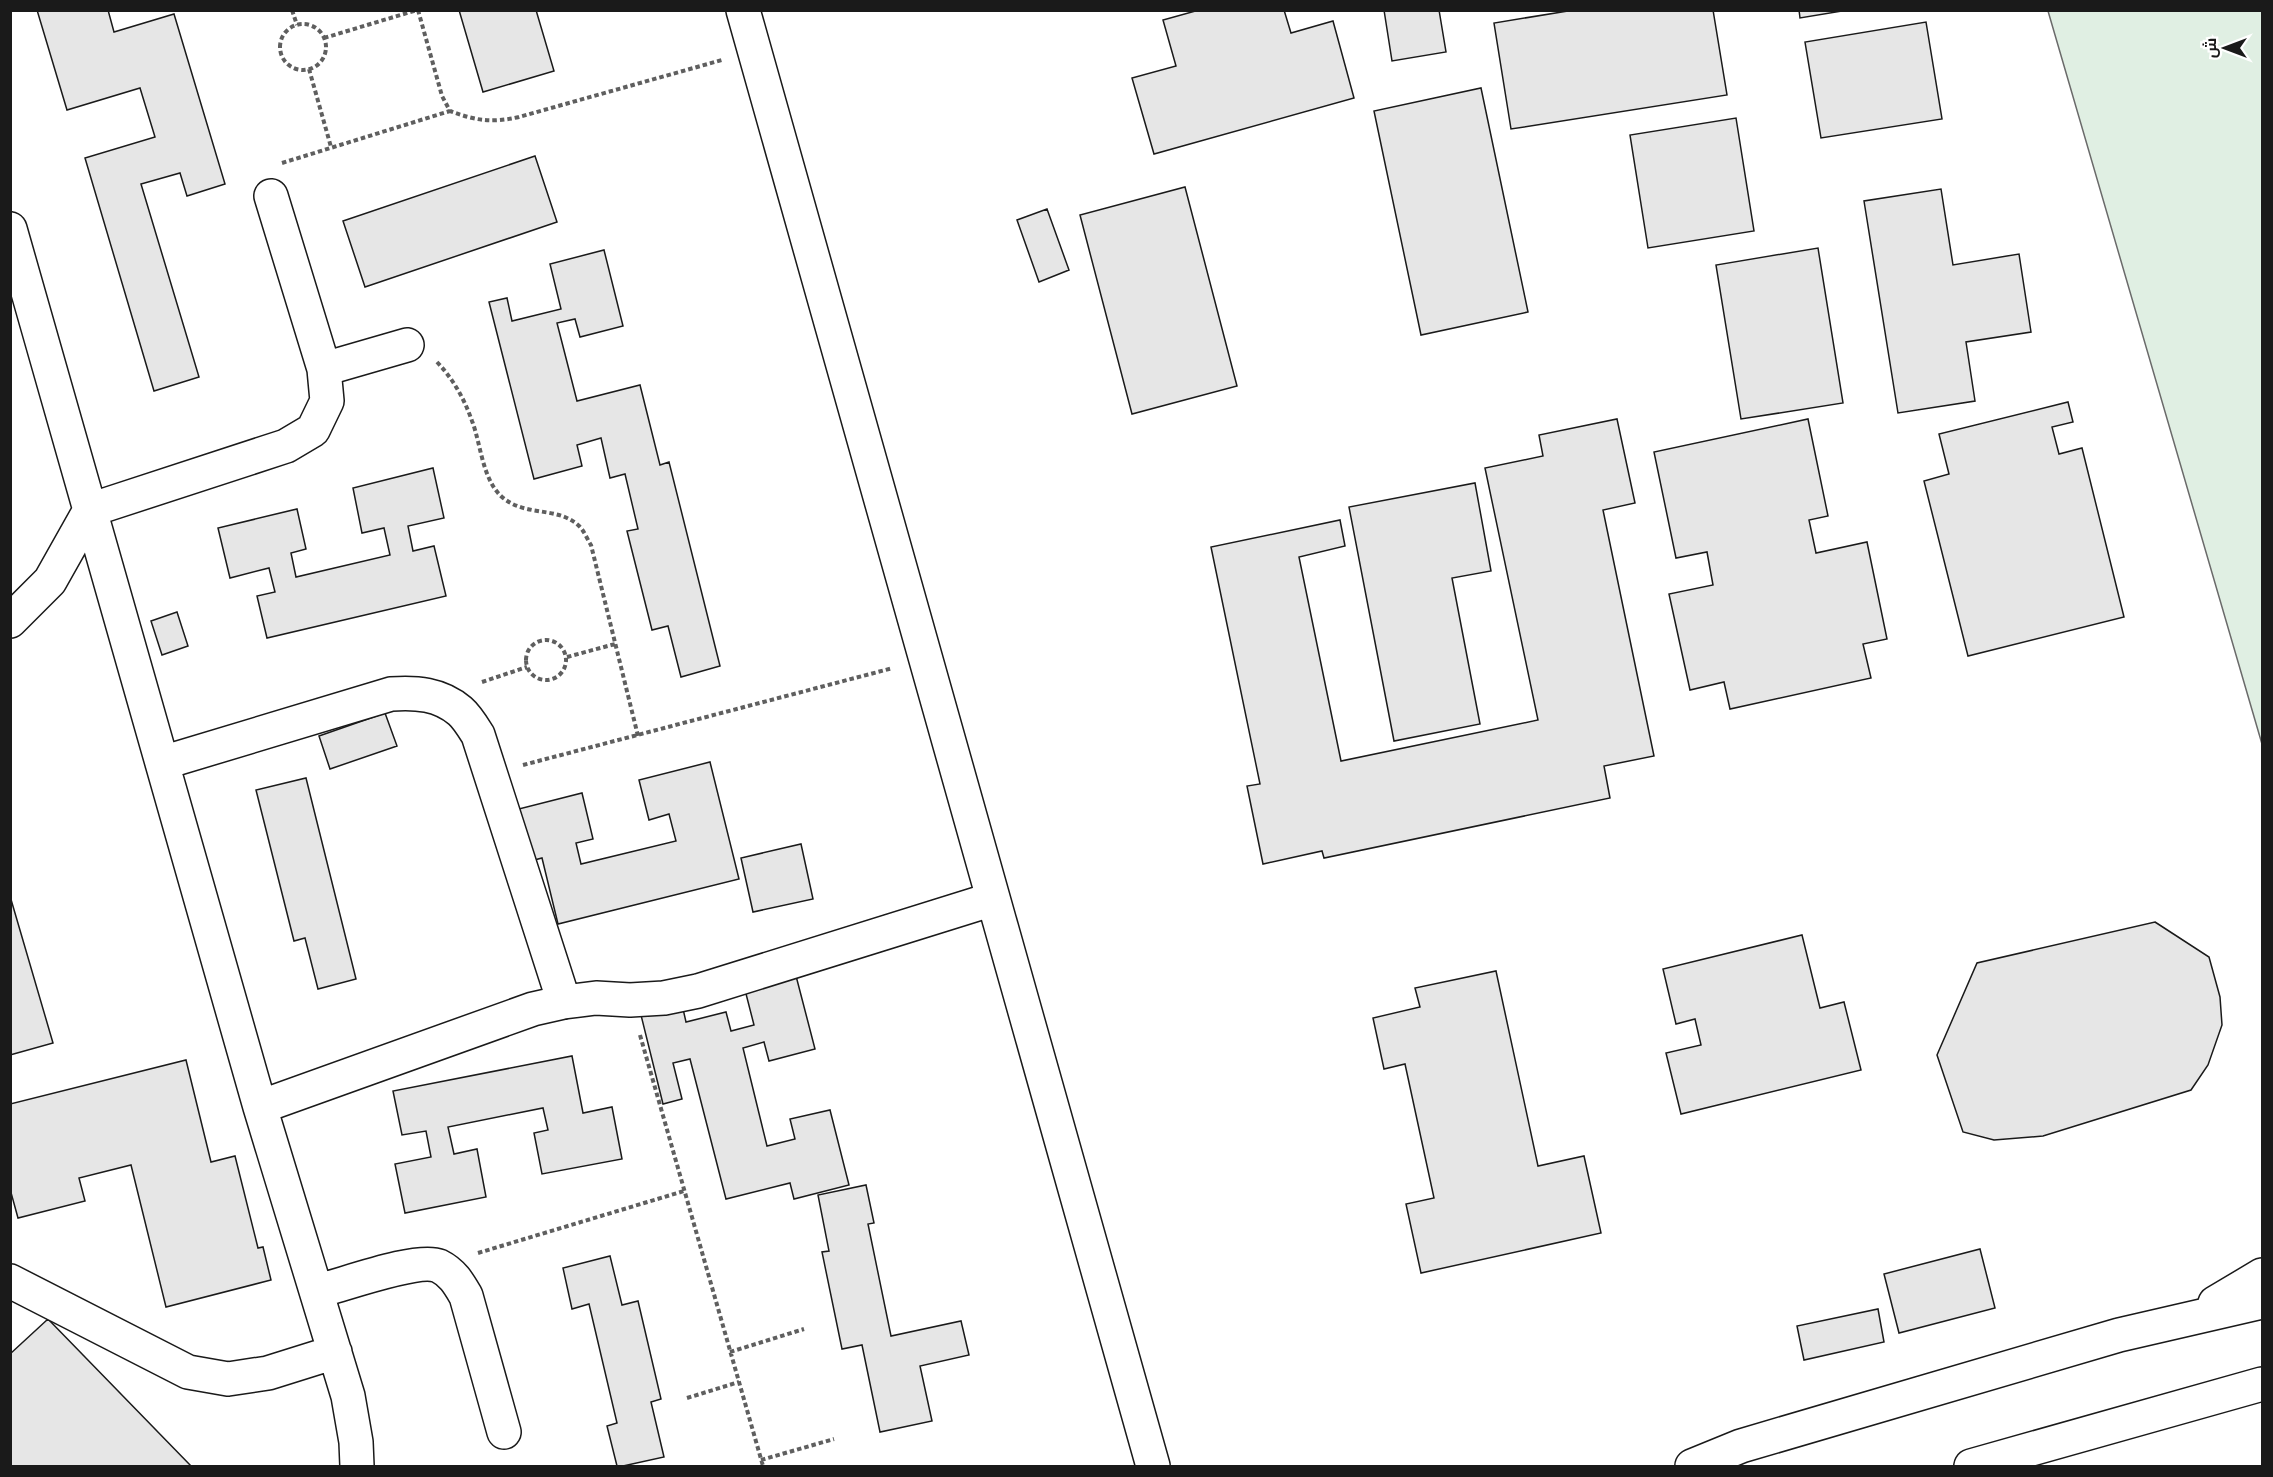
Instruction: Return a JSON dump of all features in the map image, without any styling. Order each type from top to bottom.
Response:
[{"type":"street","points":[[743,10],[1153,1467]]},
{"type":"street","points":[[10,621],[50,581],[90,510],[286,446],[313,430],[327,401],[324,369],[271,196]]},
{"type":"street","points":[[10,228],[260,1107],[348,1396],[356,1442],[357,1467]]},
{"type":"street","points":[[324,369],[407,345]]},
{"type":"street","points":[[162,763],[391,694],[413,692],[435,696],[460,712],[478,735],[564,1002]]},
{"type":"street","points":[[260,1107],[533,1009],[596,998],[630,1000],[664,998],[698,991],[993,899]]},
{"type":"street","points":[[318,1292],[416,1264],[437,1266],[455,1277],[466,1296],[504,1432]]},
{"type":"street","points":[[1692,1467],[1741,1446],[2119,1335],[2212,1305],[2262,1275]]},
{"type":"street","points":[[10,1281],[188,1372],[228,1379],[268,1373],[335,1352]]},
{"type":"street","points":[[2119,1335],[2262,1302]]},
{"type":"street","points":[[1971,1467],[2262,1384]]},
{"type":"street","points":[[2217,1398],[2262,1400]]},
{"type":"path","points":[[292,10],[297,25]]},
{"type":"path","points":[[324,38],[418,10],[442,96],[450,111]]},
{"type":"path","points":[[297,25],[313,26],[324,38],[325,51],[320,63],[309,69],[297,69],[286,63],[281,53],[280,41],[286,30],[297,25]]},
{"type":"path","points":[[271,196],[268,186],[269,176],[274,167],[283,162],[450,111],[473,120],[496,122],[754,50]]},
{"type":"path","points":[[309,69],[332,147]]},
{"type":"path","points":[[407,345],[437,363],[459,389],[472,420],[489,478],[501,496],[520,508],[563,515],[580,526],[591,545],[638,736]]},
{"type":"path","points":[[541,639],[553,640],[562,646],[567,657],[565,669],[557,678],[545,681],[534,677],[527,668],[526,656],[531,645],[541,639]]},
{"type":"path","points":[[567,657],[615,644]]},
{"type":"path","points":[[491,774],[926,660]]},
{"type":"path","points":[[630,1000],[763,1467]]},
{"type":"path","points":[[437,1266],[684,1191]]},
{"type":"path","points":[[730,1352],[804,1329]]},
{"type":"path","points":[[687,1398],[739,1382]]},
{"type":"path","points":[[761,1460],[834,1439]]},
{"type":"green space","points":[[2048,11],[2262,11],[2262,744]]},
{"type":"building","points":[[37,10],[108,10],[114,32],[174,14],[225,184],[187,196],[180,173],[141,184],[199,377],[154,391],[85,158],[155,137],[140,88],[67,110]]},
{"type":"building","points":[[459,10],[536,10],[554,71],[483,92]]},
{"type":"building","points":[[1199,10],[1284,10],[1291,33],[1333,21],[1354,98],[1154,154],[1132,78],[1176,66],[1163,20]]},
{"type":"building","points":[[1384,10],[1439,10],[1446,52],[1392,61]]},
{"type":"building","points":[[1574,10],[1713,10],[1727,95],[1511,129],[1494,23]]},
{"type":"building","points":[[1799,10],[1848,10],[1800,18]]},
{"type":"building","points":[[1926,22],[1942,119],[1821,138],[1805,42]]},
{"type":"building","points":[[1481,88],[1528,312],[1421,335],[1374,111]]},
{"type":"building","points":[[1736,118],[1754,231],[1648,248],[1630,135]]},
{"type":"building","points":[[535,156],[557,222],[365,287],[343,221]]},
{"type":"building","points":[[1185,187],[1237,386],[1132,414],[1080,215]]},
{"type":"building","points":[[1941,189],[1953,265],[2019,254],[2031,332],[1966,342],[1975,401],[1898,413],[1864,201]]},
{"type":"building","points":[[1047,209],[1069,270],[1039,282],[1017,220]]},
{"type":"building","points":[[1818,248],[1843,403],[1741,419],[1716,265]]},
{"type":"building","points":[[604,250],[623,326],[580,337],[575,319],[557,323],[577,401],[640,385],[660,465],[669,462],[720,666],[681,677],[668,626],[652,630],[627,531],[638,529],[625,474],[610,478],[601,438],[577,445],[582,466],[534,479],[489,302],[507,298],[512,321],[561,309],[550,264]]},
{"type":"building","points":[[2068,402],[2073,422],[2052,427],[2059,454],[2082,448],[2124,617],[1968,656],[1924,481],[1949,474],[1939,434]]},
{"type":"building","points":[[1617,419],[1635,503],[1603,510],[1654,756],[1604,766],[1610,798],[1324,858],[1322,851],[1263,864],[1247,786],[1260,784],[1211,547],[1340,520],[1345,546],[1299,557],[1341,761],[1538,720],[1485,468],[1543,456],[1539,435]]},
{"type":"building","points":[[1808,419],[1828,516],[1809,520],[1816,553],[1867,542],[1887,639],[1863,644],[1871,678],[1730,709],[1724,682],[1690,690],[1669,594],[1713,585],[1707,552],[1676,558],[1654,452]]},
{"type":"building","points":[[433,468],[444,518],[408,526],[413,551],[434,546],[446,596],[267,638],[257,596],[275,592],[269,568],[230,578],[218,528],[297,509],[306,549],[291,553],[296,577],[390,555],[384,528],[362,533],[353,488]]},
{"type":"building","points":[[1475,483],[1491,571],[1452,578],[1480,724],[1394,741],[1349,507]]},
{"type":"building","points":[[177,612],[188,646],[162,655],[151,621]]},
{"type":"building","points":[[385,713],[397,746],[330,769],[319,736]]},
{"type":"building","points":[[710,762],[739,879],[558,924],[542,858],[516,865],[503,813],[582,793],[593,839],[576,843],[581,864],[676,841],[669,814],[649,820],[639,780]]},
{"type":"building","points":[[306,778],[356,979],[318,989],[305,938],[294,941],[256,790]]},
{"type":"building","points":[[801,844],[813,899],[753,912],[741,858]]},
{"type":"building","points":[[10,896],[53,1043],[10,1055]]},
{"type":"building","points":[[2155,922],[2209,957],[2220,997],[2222,1025],[2208,1065],[2191,1090],[2043,1136],[1994,1140],[1963,1132],[1937,1055],[1977,963]]},
{"type":"building","points":[[1802,935],[1820,1008],[1844,1002],[1861,1070],[1681,1114],[1666,1053],[1701,1045],[1695,1019],[1676,1024],[1663,969]]},
{"type":"building","points":[[1496,971],[1538,1166],[1584,1156],[1601,1233],[1421,1273],[1406,1204],[1434,1198],[1405,1064],[1384,1069],[1373,1018],[1420,1007],[1415,988]]},
{"type":"building","points":[[795,972],[815,1049],[769,1061],[764,1042],[743,1048],[767,1146],[795,1139],[790,1119],[830,1110],[849,1185],[794,1199],[790,1183],[726,1199],[690,1059],[673,1063],[682,1099],[663,1104],[640,1011],[681,1000],[686,1022],[726,1012],[731,1031],[754,1025],[744,986]]},
{"type":"building","points":[[572,1056],[583,1113],[612,1107],[622,1159],[542,1174],[534,1133],[548,1130],[543,1108],[448,1127],[454,1154],[477,1149],[486,1197],[405,1213],[395,1164],[431,1157],[426,1131],[402,1135],[393,1091]]},
{"type":"building","points":[[186,1060],[211,1162],[235,1156],[258,1248],[263,1247],[271,1280],[166,1307],[131,1165],[79,1178],[85,1201],[18,1218],[10,1189],[10,1104]]},
{"type":"building","points":[[866,1185],[874,1223],[868,1224],[891,1336],[961,1321],[969,1355],[920,1366],[932,1421],[880,1432],[862,1345],[842,1349],[822,1252],[829,1251],[818,1195]]},
{"type":"building","points":[[1980,1249],[1995,1308],[1899,1333],[1884,1274]]},
{"type":"building","points":[[610,1256],[622,1305],[638,1301],[661,1399],[651,1402],[664,1457],[623,1466],[617,1466],[607,1426],[617,1423],[589,1304],[572,1309],[563,1268]]},
{"type":"building","points":[[1878,1309],[1884,1342],[1804,1360],[1797,1326]]},
{"type":"building","points":[[48,1319],[191,1466],[10,1466],[10,1354]]}]
